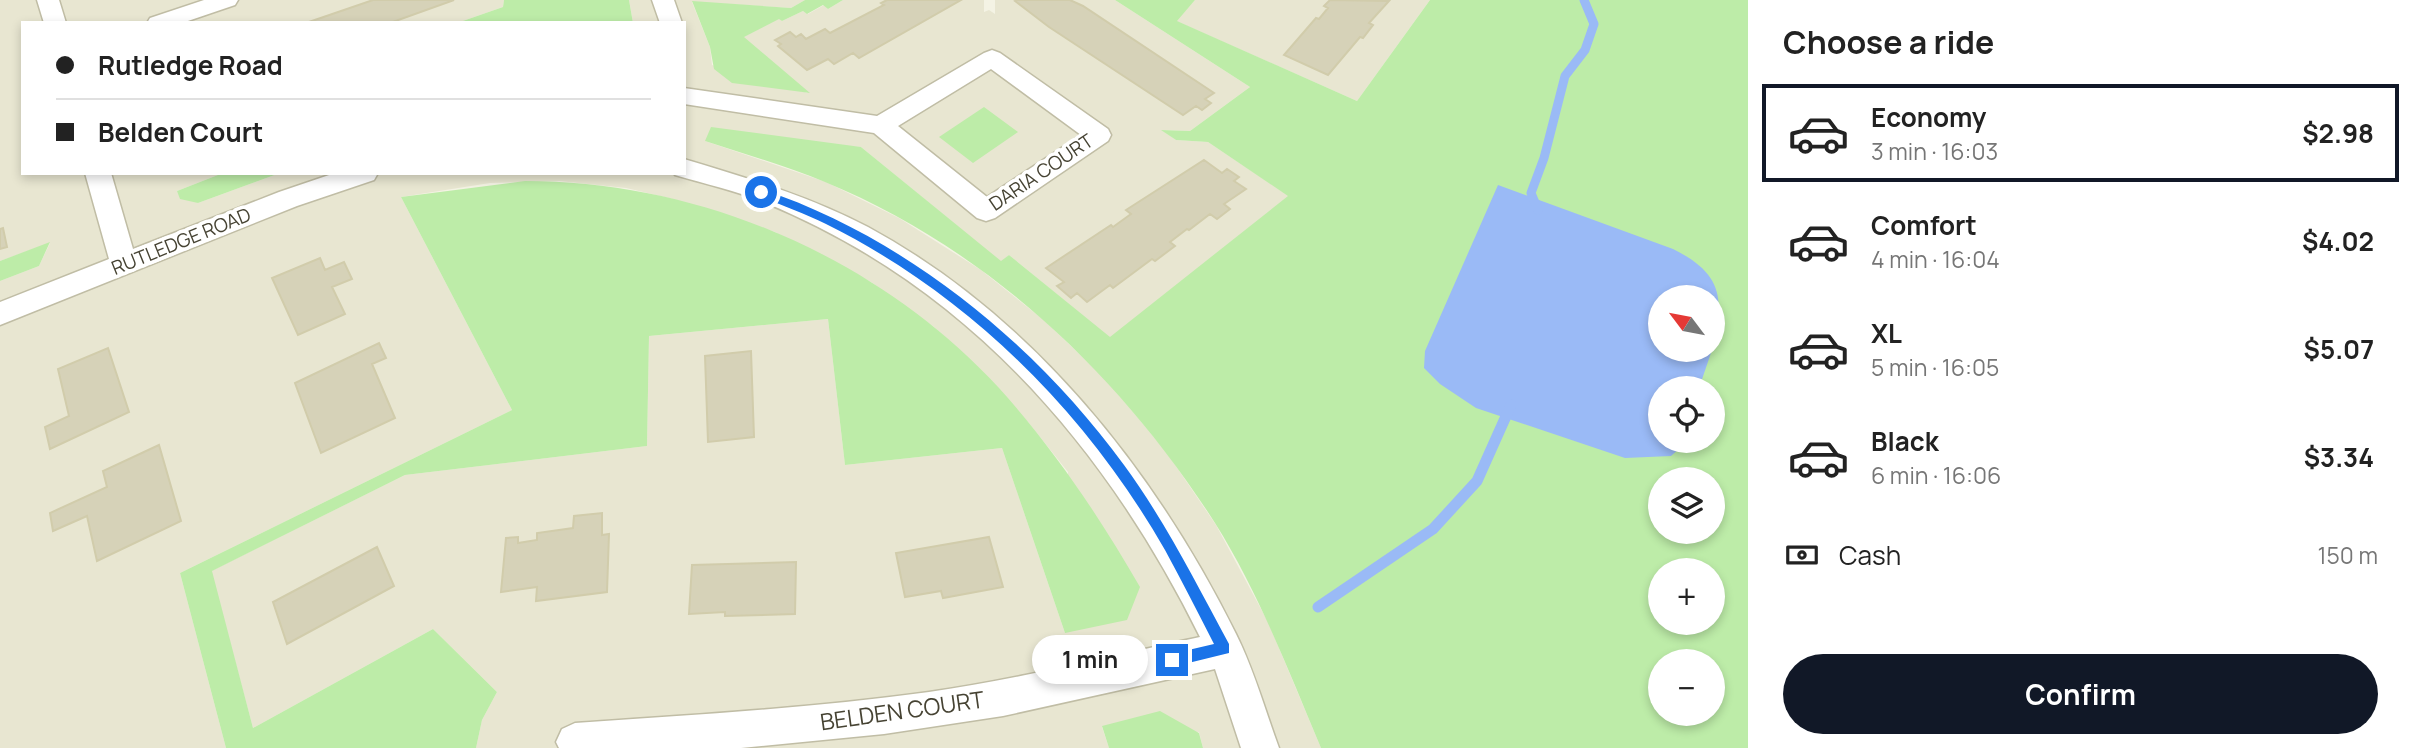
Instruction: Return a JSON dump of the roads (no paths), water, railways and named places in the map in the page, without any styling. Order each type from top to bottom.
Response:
[{"type":"street","points":[[48,0],[54,21]]},
{"type":"street","points":[[164,21],[227,0]]},
{"type":"street","points":[[663,0],[670,21]]},
{"type":"street","name":"DARIA COURT","points":[[992,58],[1099,135],[986,211],[881,125],[992,58]]},
{"type":"street","points":[[686,96],[881,125]]},
{"type":"street","points":[[686,169],[784,201],[879,247],[971,310],[1019,352],[1071,408],[1119,469],[1169,545],[1224,649],[1260,748]]},
{"type":"street","points":[[99,175],[124,264]]},
{"type":"street","name":"RUTLEDGE ROAD","points":[[0,314],[288,199],[359,175]]},
{"type":"street","name":"BELDEN COURT","points":[[575,742],[772,727],[929,710],[1224,649]]},
{"type":"water","points":[[1498,185],[1673,249],[1700,267],[1714,285],[1648,285],[1648,362],[1708,362],[1703,376],[1648,376],[1648,453],[1674,453],[1671,456],[1625,458],[1476,408],[1440,384],[1424,368],[1425,351]]},
{"type":"waterway","points":[[1538,210],[1531,193],[1544,158],[1565,76],[1585,50],[1594,24],[1584,0]]},
{"type":"waterway","points":[[1318,607],[1433,529],[1477,481],[1511,405]]}]
